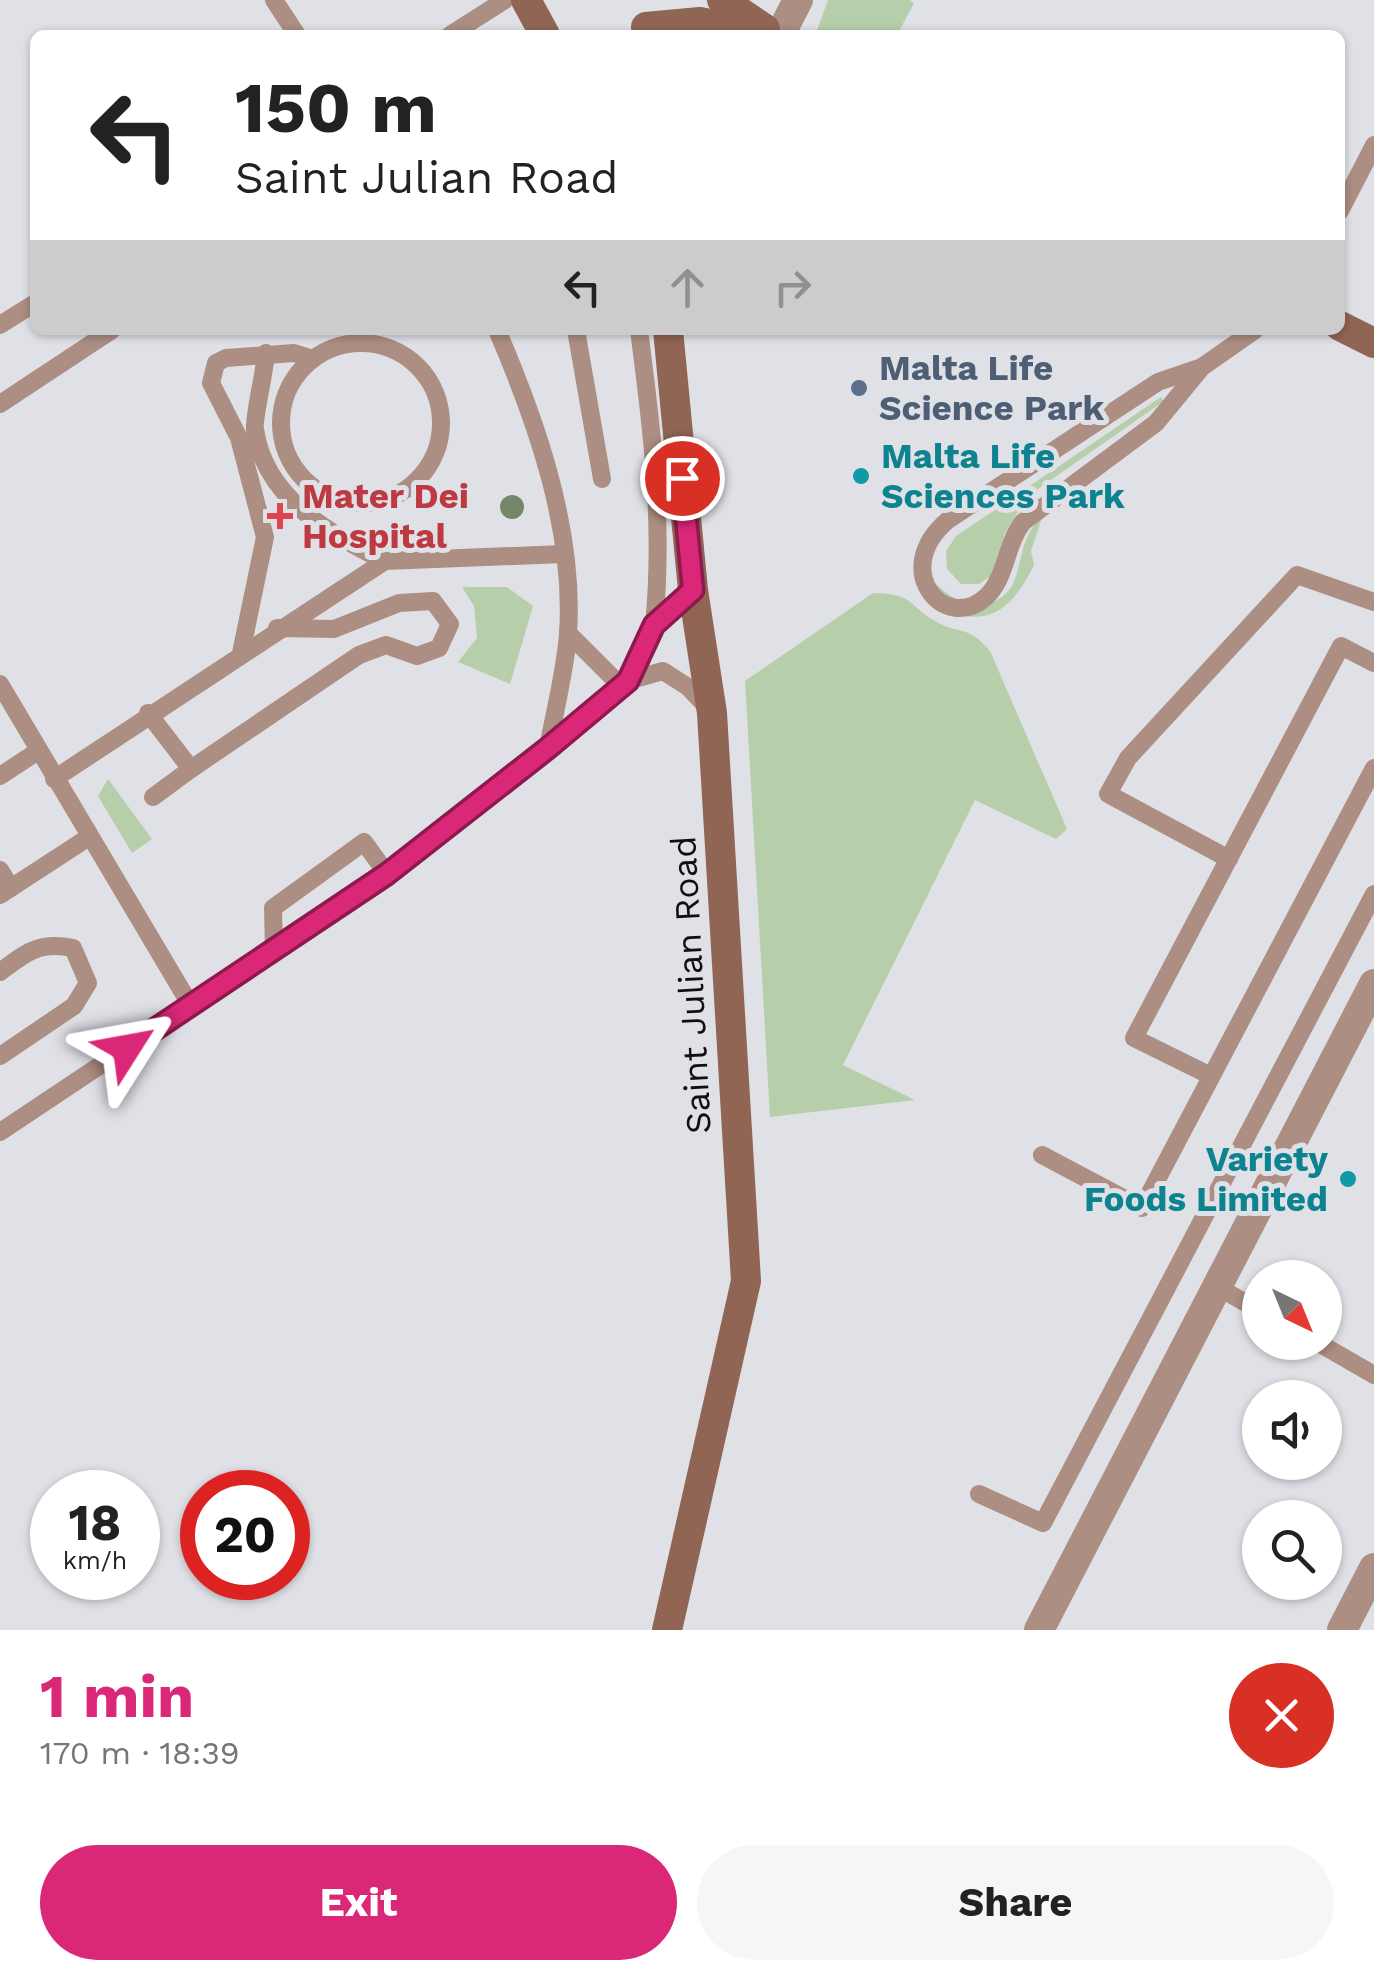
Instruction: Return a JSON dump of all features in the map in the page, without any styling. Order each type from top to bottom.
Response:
[{"type":"street","points":[[526,0],[542,30]]},
{"type":"street","points":[[643,30],[660,0]]},
{"type":"street","points":[[722,0],[769,30]]},
{"type":"street","points":[[780,30],[798,0]]},
{"type":"street","points":[[648,30],[700,22],[739,30]]},
{"type":"street","points":[[1345,328],[1374,343]]},
{"type":"street","name":"Saint Julian Road","points":[[666,1630],[746,1281],[712,713],[693,590],[668,335]]},
{"type":"street","points":[[1039,1630],[1374,984]]},
{"type":"street","points":[[1342,1630],[1374,1568]]},
{"type":"lane","points":[[274,0],[294,30]]},
{"type":"lane","points":[[458,30],[505,0]]},
{"type":"lane","points":[[1345,202],[1374,145]]},
{"type":"lane","points":[[0,326],[30,306]]},
{"type":"lane","points":[[0,404],[104,335]]},
{"type":"lane","points":[[500,335],[552,485],[564,554],[568,633],[548,748]]},
{"type":"lane","points":[[577,335],[602,478]]},
{"type":"lane","points":[[640,335],[656,460],[661,554],[654,625]]},
{"type":"lane","points":[[1202,367],[1158,382],[932,534],[920,569],[940,603],[961,608],[982,601],[998,584],[1013,536],[1023,522],[1156,423],[1202,367],[1247,335]]},
{"type":"lane","points":[[241,653],[265,537],[239,438],[211,383],[216,363],[266,353],[313,359],[337,346],[378,345],[414,362],[431,382],[441,408],[441,435],[433,460],[416,482],[394,497],[368,504],[342,501],[318,492],[299,474],[286,452],[281,426],[284,401],[295,377],[313,359]]},
{"type":"lane","points":[[266,353],[264,388],[254,427],[273,482],[332,536],[386,561],[564,554]]},
{"type":"lane","points":[[54,779],[277,628],[386,561]]},
{"type":"lane","points":[[1228,859],[1108,794],[1121,770],[1297,575],[1374,602]]},
{"type":"lane","points":[[624,683],[654,625],[693,590]]},
{"type":"lane","points":[[153,796],[358,655],[386,644],[418,656],[440,648],[450,624],[432,601],[399,603],[334,629],[277,628]]},
{"type":"lane","points":[[568,633],[624,683]]},
{"type":"lane","points":[[1212,1076],[1134,1038],[1341,646],[1374,663]]},
{"type":"lane","points":[[0,1132],[387,874],[624,683],[663,670],[688,687],[712,713]]},
{"type":"lane","points":[[0,684],[190,1006]]},
{"type":"lane","points":[[148,713],[191,770]]},
{"type":"lane","points":[[0,776],[38,751]]},
{"type":"lane","points":[[1042,1156],[1142,1208],[1374,768]]},
{"type":"lane","points":[[0,870],[6,891],[89,837]]},
{"type":"lane","points":[[274,950],[273,908],[364,842],[387,874]]},
{"type":"lane","points":[[979,1494],[1043,1523],[1374,894]]},
{"type":"lane","points":[[0,972],[32,948],[51,943],[74,948],[88,983],[74,1006],[0,1056]]},
{"type":"lane","points":[[1216,1286],[1242,1301]]},
{"type":"lane","points":[[1342,1357],[1374,1375]]},
{"type":"green space","points":[[828,0],[914,3],[900,30],[817,30]]},
{"type":"green space","points":[[1161,397],[1164,401],[1028,496],[1005,533],[992,575],[979,584],[961,584],[947,569],[946,551],[956,536]]},
{"type":"green space","points":[[1044,512],[1031,551],[1034,565],[1007,604],[996,612],[970,617],[937,608],[926,572],[943,590],[965,602],[988,604],[999,599],[1010,589],[1027,538]]},
{"type":"green space","points":[[462,587],[507,587],[533,606],[510,684],[458,662],[477,638],[474,606]]},
{"type":"green space","points":[[873,593],[903,598],[935,621],[969,633],[990,651],[1067,829],[1056,839],[975,800],[843,1065],[915,1100],[770,1117],[745,681]]},
{"type":"green space","points":[[108,779],[152,839],[132,853],[98,796]]},
{"type":"place","name":"Malta Life Science Park","points":[[859,388]]},
{"type":"place","name":"Malta Life Sciences Park","points":[[861,476]]},
{"type":"place","name":"Mater Dei Hospital","points":[[280,516]]},
{"type":"place","name":"Variety Foods Limited","points":[[1348,1179]]},
{"type":"route","points":[[127,1048],[387,874],[628,681],[654,625],[693,590],[682,478]]}]
